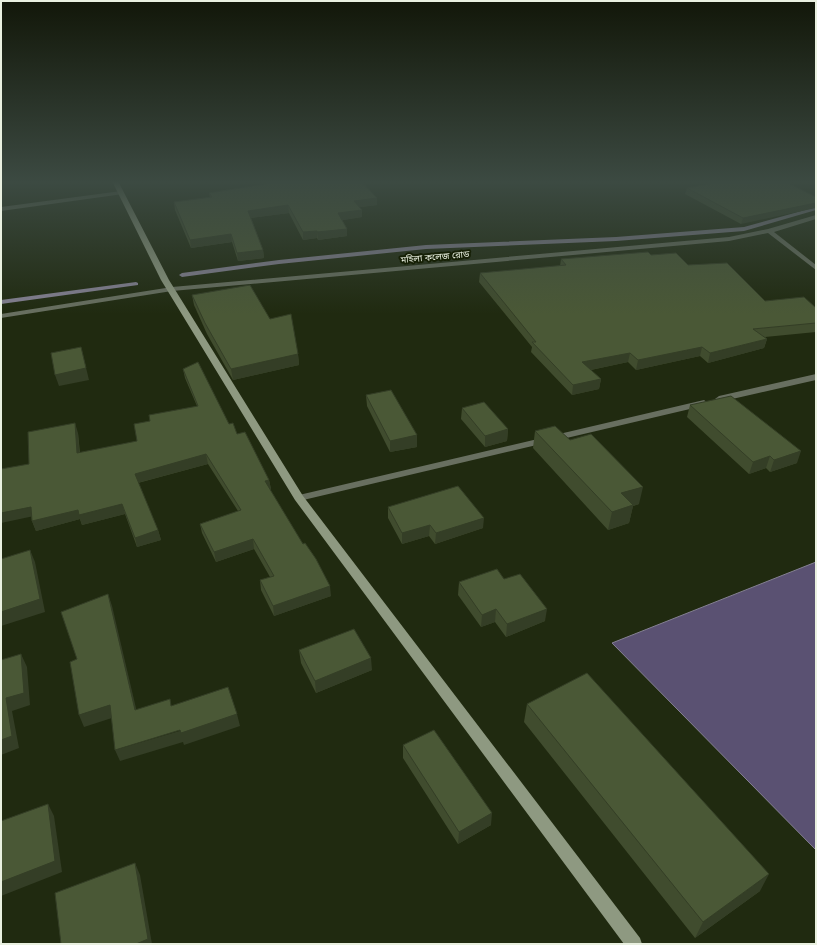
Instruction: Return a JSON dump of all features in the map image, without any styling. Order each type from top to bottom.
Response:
[{"type":"main road","points":[[137,225],[165,280],[172,289],[299,498],[634,944]]},
{"type":"street","name":"মহিলা কলেজ রোড","points":[[1,316],[172,289],[729,239],[769,231],[789,225]]},
{"type":"street","points":[[769,231],[816,268]]},
{"type":"street","points":[[299,498],[816,377]]},
{"type":"shaded area","points":[[816,562],[816,850],[612,643]]},
{"type":"building","points":[[184,225],[253,225],[263,250],[237,253],[231,234],[190,240]]},
{"type":"building","points":[[299,225],[345,225],[347,229],[317,232],[303,232]]},
{"type":"building","points":[[648,252],[651,255],[676,253],[688,265],[727,263],[765,301],[804,297],[816,308],[816,323],[753,329],[767,339],[710,353],[702,347],[638,360],[630,353],[582,362],[601,379],[573,385],[532,342],[536,342],[480,273],[566,265],[561,259]]},
{"type":"building","points":[[250,285],[270,319],[291,314],[298,354],[231,369],[205,323],[192,295]]},
{"type":"building","points":[[81,347],[86,368],[55,375],[51,353]]},
{"type":"building","points":[[198,362],[229,424],[233,423],[237,434],[245,432],[269,480],[265,481],[303,544],[305,543],[316,559],[330,586],[273,606],[260,580],[274,576],[253,539],[214,552],[200,524],[241,510],[206,454],[135,474],[158,530],[135,538],[122,504],[79,515],[78,510],[32,521],[31,507],[1,513],[1,469],[29,464],[28,432],[75,423],[77,453],[137,441],[134,424],[150,421],[149,415],[198,406],[183,369]]},
{"type":"building","points":[[391,390],[417,435],[390,441],[366,395]]},
{"type":"building","points":[[731,396],[801,451],[774,460],[770,456],[753,462],[690,405]]},
{"type":"building","points":[[484,402],[508,429],[485,436],[462,408]]},
{"type":"building","points":[[555,426],[570,440],[591,434],[643,487],[621,493],[633,505],[612,512],[535,431]]},
{"type":"building","points":[[458,486],[484,518],[436,533],[430,525],[402,533],[388,507]]},
{"type":"building","points":[[30,550],[40,599],[1,612],[1,559]]},
{"type":"building","points":[[497,569],[504,579],[520,574],[547,609],[507,624],[496,609],[482,615],[459,582]]},
{"type":"building","points":[[108,594],[135,710],[170,699],[171,706],[228,687],[237,714],[181,733],[180,730],[115,750],[110,705],[79,715],[70,662],[77,659],[61,612]]},
{"type":"building","points":[[354,629],[371,658],[315,681],[299,650]]},
{"type":"building","points":[[21,654],[24,693],[6,698],[12,736],[1,740],[1,660]]},
{"type":"building","points":[[587,673],[769,874],[703,922],[527,704]]},
{"type":"building","points":[[434,730],[492,813],[459,832],[403,745]]},
{"type":"building","points":[[48,804],[55,861],[1,882],[1,821]]},
{"type":"building","points":[[135,863],[148,939],[136,944],[61,944],[55,893]]},
{"type":"waterway","points":[[182,275],[279,262],[426,247],[616,239],[744,229],[757,225]]},
{"type":"waterway","points":[[1,302],[136,284]]}]
